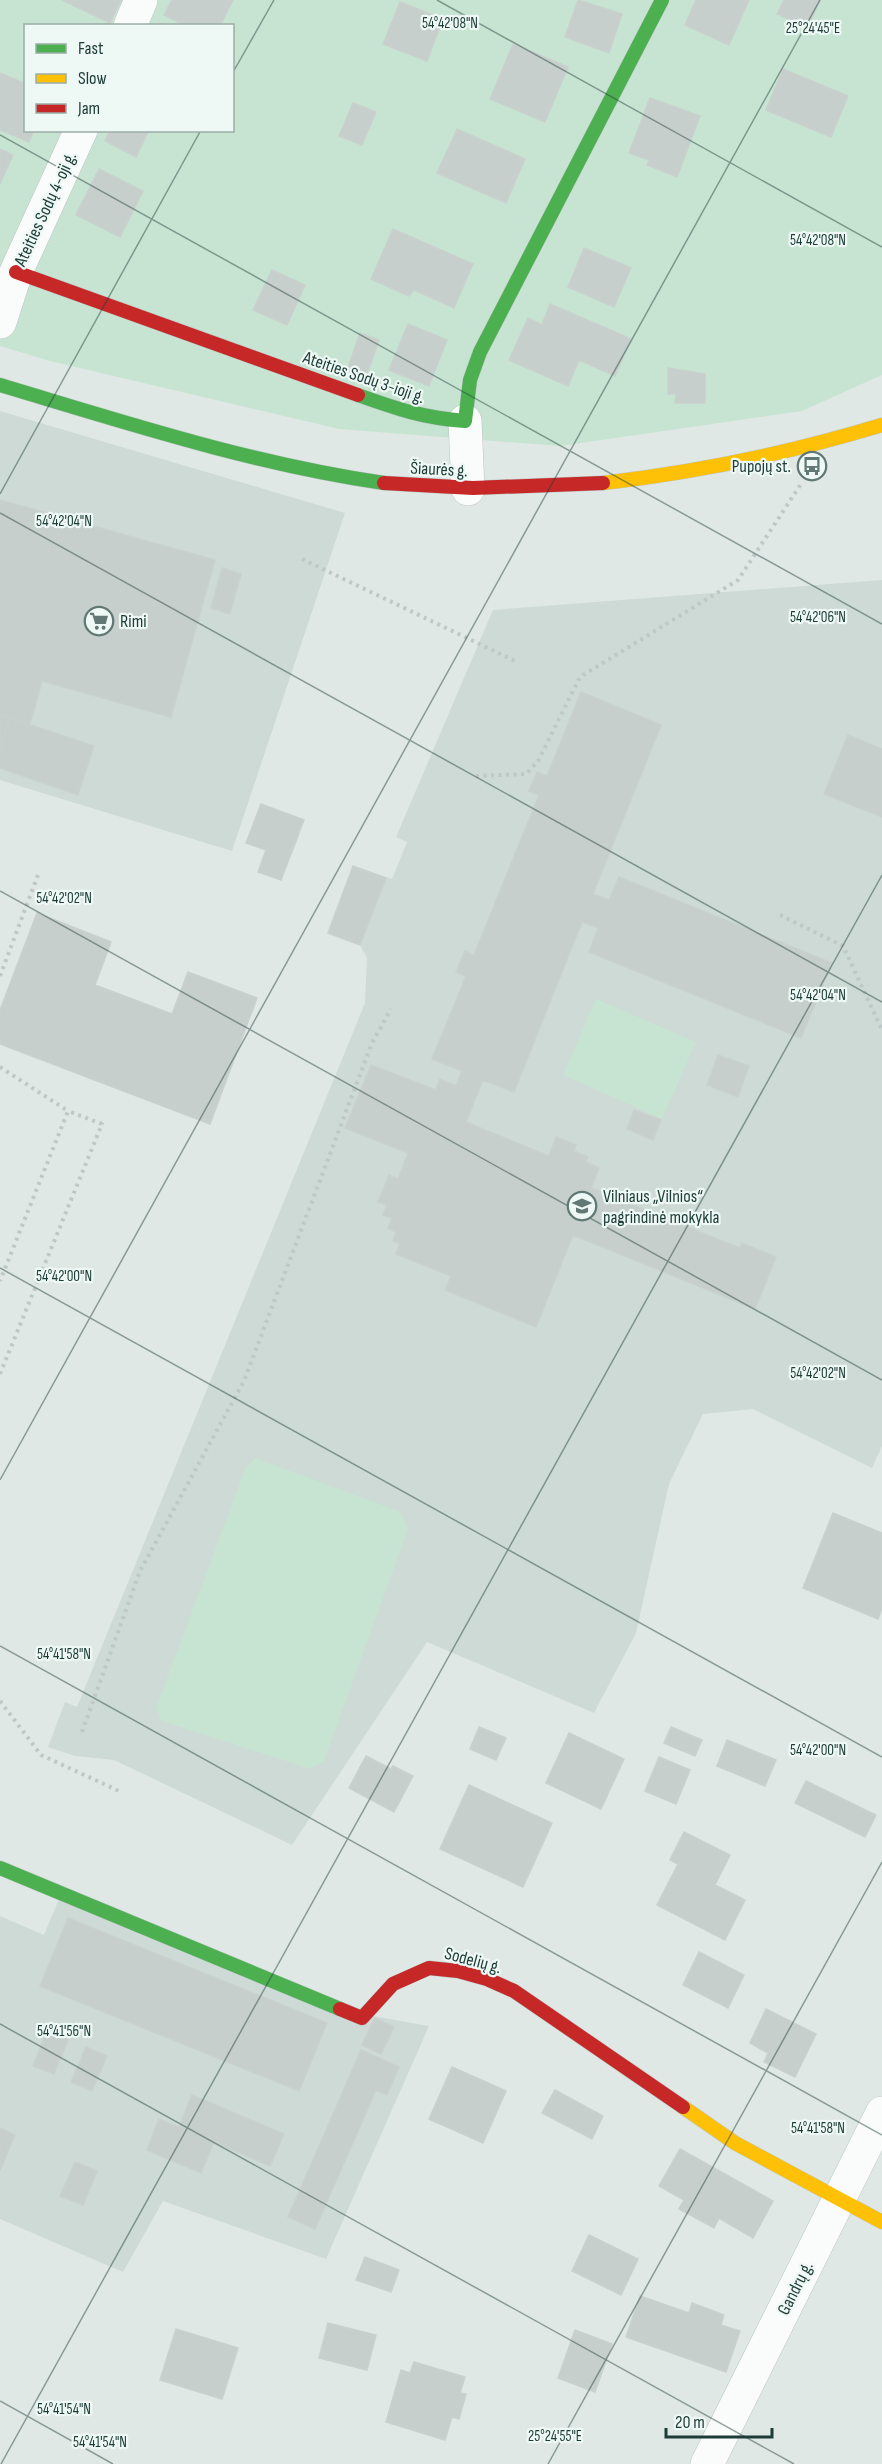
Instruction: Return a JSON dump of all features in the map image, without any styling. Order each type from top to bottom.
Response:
[{"type":"street","points":[[131,24],[141,0]]},
{"type":"street","points":[[468,489],[465,421],[470,380],[480,352],[662,0]]},
{"type":"street","name":"Ateities Sodų 4-oji g.","points":[[0,322],[16,273],[80,132]]},
{"type":"street","name":"Ateities Sodų 3-ioji g.","points":[[16,273],[410,414],[435,419],[465,421]]},
{"type":"street","name":"Šiaurės g.","points":[[0,385],[234,452],[323,473],[384,483],[468,489],[552,488],[668,476],[839,439],[882,425]]},
{"type":"street","name":"Sodelių g.","points":[[0,1868],[362,2018],[393,1984],[429,1968],[458,1971],[487,1979],[514,1991],[735,2143],[882,2222]]},
{"type":"street","name":"Gandrų g.","points":[[707,2464],[882,2113]]},
{"type":"path","points":[[476,776],[526,774],[538,760],[580,677],[738,580],[801,483]]},
{"type":"path","points":[[302,559],[517,662]]},
{"type":"path","points":[[0,976],[38,875]]},
{"type":"path","points":[[780,915],[843,946],[882,1030]]},
{"type":"path","points":[[82,1732],[140,1571],[244,1381],[372,1043],[391,1009]]},
{"type":"path","points":[[0,1067],[68,1111],[102,1124],[0,1374]]},
{"type":"path","points":[[0,1281],[68,1111]]},
{"type":"path","points":[[0,1701],[41,1755],[119,1791]]},
{"type":"shaded area","points":[[0,411],[345,513],[232,851],[0,780]]},
{"type":"shaded area","name":"Vilniaus „Vilnios“ pagrindinė mokykla","points":[[882,580],[882,1446],[872,1468],[753,1409],[703,1414],[669,1484],[636,1633],[594,1713],[427,1642],[292,1845],[114,1760],[75,1756],[48,1747],[65,1702],[77,1707],[365,1003],[367,958],[360,945],[328,933],[353,866],[392,879],[407,842],[396,837],[493,610]]},
{"type":"shaded area","points":[[59,1899],[316,2006],[429,2026],[326,2259],[163,2201],[123,2272],[0,2219],[0,1916],[44,1935]]},
{"type":"green space","points":[[0,0],[882,0],[882,375],[802,411],[560,446],[339,429],[50,361],[0,346]]},
{"type":"green space","points":[[596,999],[696,1042],[662,1119],[563,1075]]},
{"type":"green space","points":[[255,1458],[401,1512],[408,1529],[324,1761],[310,1769],[162,1721],[156,1708],[245,1469]]},
{"type":"building","points":[[62,0],[121,0],[110,23]]},
{"type":"building","points":[[172,0],[233,0],[221,24],[182,24],[164,15]]},
{"type":"building","points":[[578,0],[622,14],[609,53],[565,37]]},
{"type":"building","points":[[696,0],[749,0],[729,45],[685,25]]},
{"type":"building","points":[[784,0],[820,0],[808,27],[777,14]]},
{"type":"building","points":[[400,2],[443,19],[427,61],[383,44]]},
{"type":"building","points":[[513,44],[568,67],[545,122],[490,99]]},
{"type":"building","points":[[783,69],[848,96],[831,137],[766,110]]},
{"type":"building","points":[[0,73],[24,83],[24,132],[33,132],[29,142],[0,130]]},
{"type":"building","points":[[650,98],[700,116],[677,177],[647,165],[649,160],[629,153]]},
{"type":"building","points":[[353,103],[376,112],[362,145],[339,136]]},
{"type":"building","points":[[457,129],[525,159],[506,203],[437,173]]},
{"type":"building","points":[[109,132],[148,132],[136,157],[105,141]]},
{"type":"building","points":[[0,149],[13,155],[0,184]]},
{"type":"building","points":[[99,169],[143,191],[120,237],[76,215]]},
{"type":"building","points":[[393,229],[473,264],[454,308],[414,290],[409,296],[371,279]]},
{"type":"building","points":[[584,248],[631,268],[614,307],[568,287]]},
{"type":"building","points":[[272,270],[305,285],[287,325],[253,310]]},
{"type":"building","points":[[550,304],[631,339],[615,376],[579,360],[568,386],[509,360],[528,318],[542,325]]},
{"type":"building","points":[[408,324],[447,340],[429,386],[389,370]]},
{"type":"building","points":[[360,333],[379,340],[366,377],[347,370]]},
{"type":"building","points":[[668,368],[705,374],[705,403],[675,403],[676,394],[668,394]]},
{"type":"building","name":"Rimi","points":[[0,500],[215,560],[171,717],[42,681],[30,724],[0,715]]},
{"type":"building","points":[[222,568],[241,574],[230,614],[211,608]]},
{"type":"building","points":[[581,692],[661,725],[593,894],[609,900],[619,877],[832,963],[801,1038],[589,952],[598,928],[582,922],[514,1092],[483,1080],[466,1122],[549,1156],[556,1137],[576,1145],[574,1151],[588,1157],[586,1162],[599,1168],[591,1188],[740,1248],[742,1243],[776,1257],[755,1309],[573,1235],[536,1327],[445,1290],[451,1276],[396,1254],[400,1244],[393,1241],[396,1232],[388,1228],[392,1218],[383,1215],[387,1205],[378,1202],[389,1175],[398,1179],[408,1153],[345,1128],[371,1065],[436,1090],[440,1079],[456,1086],[462,1071],[432,1059],[466,976],[456,972],[465,951],[474,955],[539,795],[529,791],[537,772],[547,776]]},
{"type":"building","points":[[0,715],[10,718],[0,749]]},
{"type":"building","points":[[10,718],[94,746],[78,795],[0,768],[0,749]]},
{"type":"building","points":[[848,735],[882,749],[882,817],[824,794]]},
{"type":"building","points":[[261,804],[304,820],[281,880],[258,872],[266,850],[246,843]]},
{"type":"building","points":[[353,866],[386,878],[360,945],[328,933]]},
{"type":"building","points":[[37,913],[111,942],[95,985],[172,1014],[188,972],[257,998],[210,1124],[0,1044],[0,1010]]},
{"type":"building","points":[[718,1055],[749,1066],[738,1097],[707,1085]]},
{"type":"building","points":[[634,1110],[661,1120],[653,1140],[627,1129]]},
{"type":"building","points":[[833,1513],[882,1533],[882,1608],[878,1619],[803,1588]]},
{"type":"building","points":[[479,1727],[506,1738],[496,1760],[470,1749]]},
{"type":"building","points":[[671,1727],[702,1740],[695,1756],[664,1743]]},
{"type":"building","points":[[569,1733],[624,1759],[601,1809],[546,1783]]},
{"type":"building","points":[[727,1740],[776,1760],[765,1786],[717,1766]]},
{"type":"building","points":[[366,1756],[391,1769],[393,1766],[413,1776],[394,1812],[349,1788]]},
{"type":"building","points":[[659,1757],[690,1770],[676,1804],[645,1791]]},
{"type":"building","points":[[806,1781],[876,1815],[865,1837],[795,1803]]},
{"type":"building","points":[[469,1785],[552,1823],[523,1887],[440,1849]]},
{"type":"building","points":[[684,1832],[730,1855],[715,1885],[745,1900],[725,1940],[657,1905],[678,1864],[670,1860]]},
{"type":"building","points":[[68,1918],[327,2023],[299,2091],[40,1986]]},
{"type":"building","points":[[699,1952],[744,1975],[728,2008],[683,1985]]},
{"type":"building","points":[[766,2009],[816,2034],[795,2077],[764,2062],[768,2053],[750,2043]]},
{"type":"building","points":[[375,2018],[394,2027],[381,2054],[362,2045]]},
{"type":"building","points":[[47,2031],[68,2040],[54,2074],[33,2066]]},
{"type":"building","points":[[86,2047],[107,2056],[92,2091],[71,2082]]},
{"type":"building","points":[[361,2050],[399,2067],[387,2095],[376,2090],[315,2229],[288,2217]]},
{"type":"building","points":[[452,2067],[506,2091],[483,2143],[429,2119]]},
{"type":"building","points":[[555,2090],[603,2116],[592,2139],[542,2113]]},
{"type":"building","points":[[192,2095],[284,2134],[270,2166],[214,2142],[201,2173],[147,2150],[159,2119],[179,2127]]},
{"type":"building","points":[[0,2128],[15,2135],[0,2170]]},
{"type":"building","points":[[680,2149],[773,2201],[753,2238],[719,2218],[714,2228],[679,2209],[684,2200],[659,2186]]},
{"type":"building","points":[[75,2162],[97,2171],[83,2205],[60,2196]]},
{"type":"building","points":[[589,2235],[638,2259],[621,2295],[572,2271]]},
{"type":"building","points":[[365,2257],[399,2270],[391,2292],[356,2280]]},
{"type":"building","points":[[640,2296],[689,2313],[692,2303],[724,2315],[721,2325],[740,2331],[726,2372],[626,2337]]},
{"type":"building","points":[[328,2323],[376,2335],[367,2370],[319,2358]]},
{"type":"building","points":[[176,2329],[238,2348],[222,2399],[160,2380]]},
{"type":"building","points":[[575,2330],[612,2344],[595,2392],[558,2378]]},
{"type":"building","points":[[414,2362],[465,2377],[460,2393],[466,2394],[459,2419],[452,2417],[445,2440],[386,2422],[401,2370],[410,2373]]},
{"type":"traffic: fast","points":[[358,395],[411,412],[436,418],[465,421],[470,380],[480,352],[662,0]]},
{"type":"traffic: fast","points":[[0,385],[238,454],[384,483]]},
{"type":"traffic: fast","points":[[0,1868],[340,2009]]},
{"type":"traffic: slow","points":[[603,483],[744,460],[882,425]]},
{"type":"traffic: slow","points":[[683,2107],[735,2143],[882,2222]]},
{"type":"traffic: jam","points":[[16,272],[358,395]]},
{"type":"traffic: jam","points":[[384,483],[473,488],[603,483]]},
{"type":"traffic: jam","points":[[340,2009],[362,2018],[393,1984],[429,1968],[458,1971],[487,1979],[514,1991],[683,2107]]},
{"type":"place","name":"Pupojų st.","points":[[812,466]]},
{"type":"place","name":"Rimi","points":[[99,621]]},
{"type":"place","name":"Vilniaus „Vilnios“ pagrindinė mokykla","points":[[582,1206]]}]
